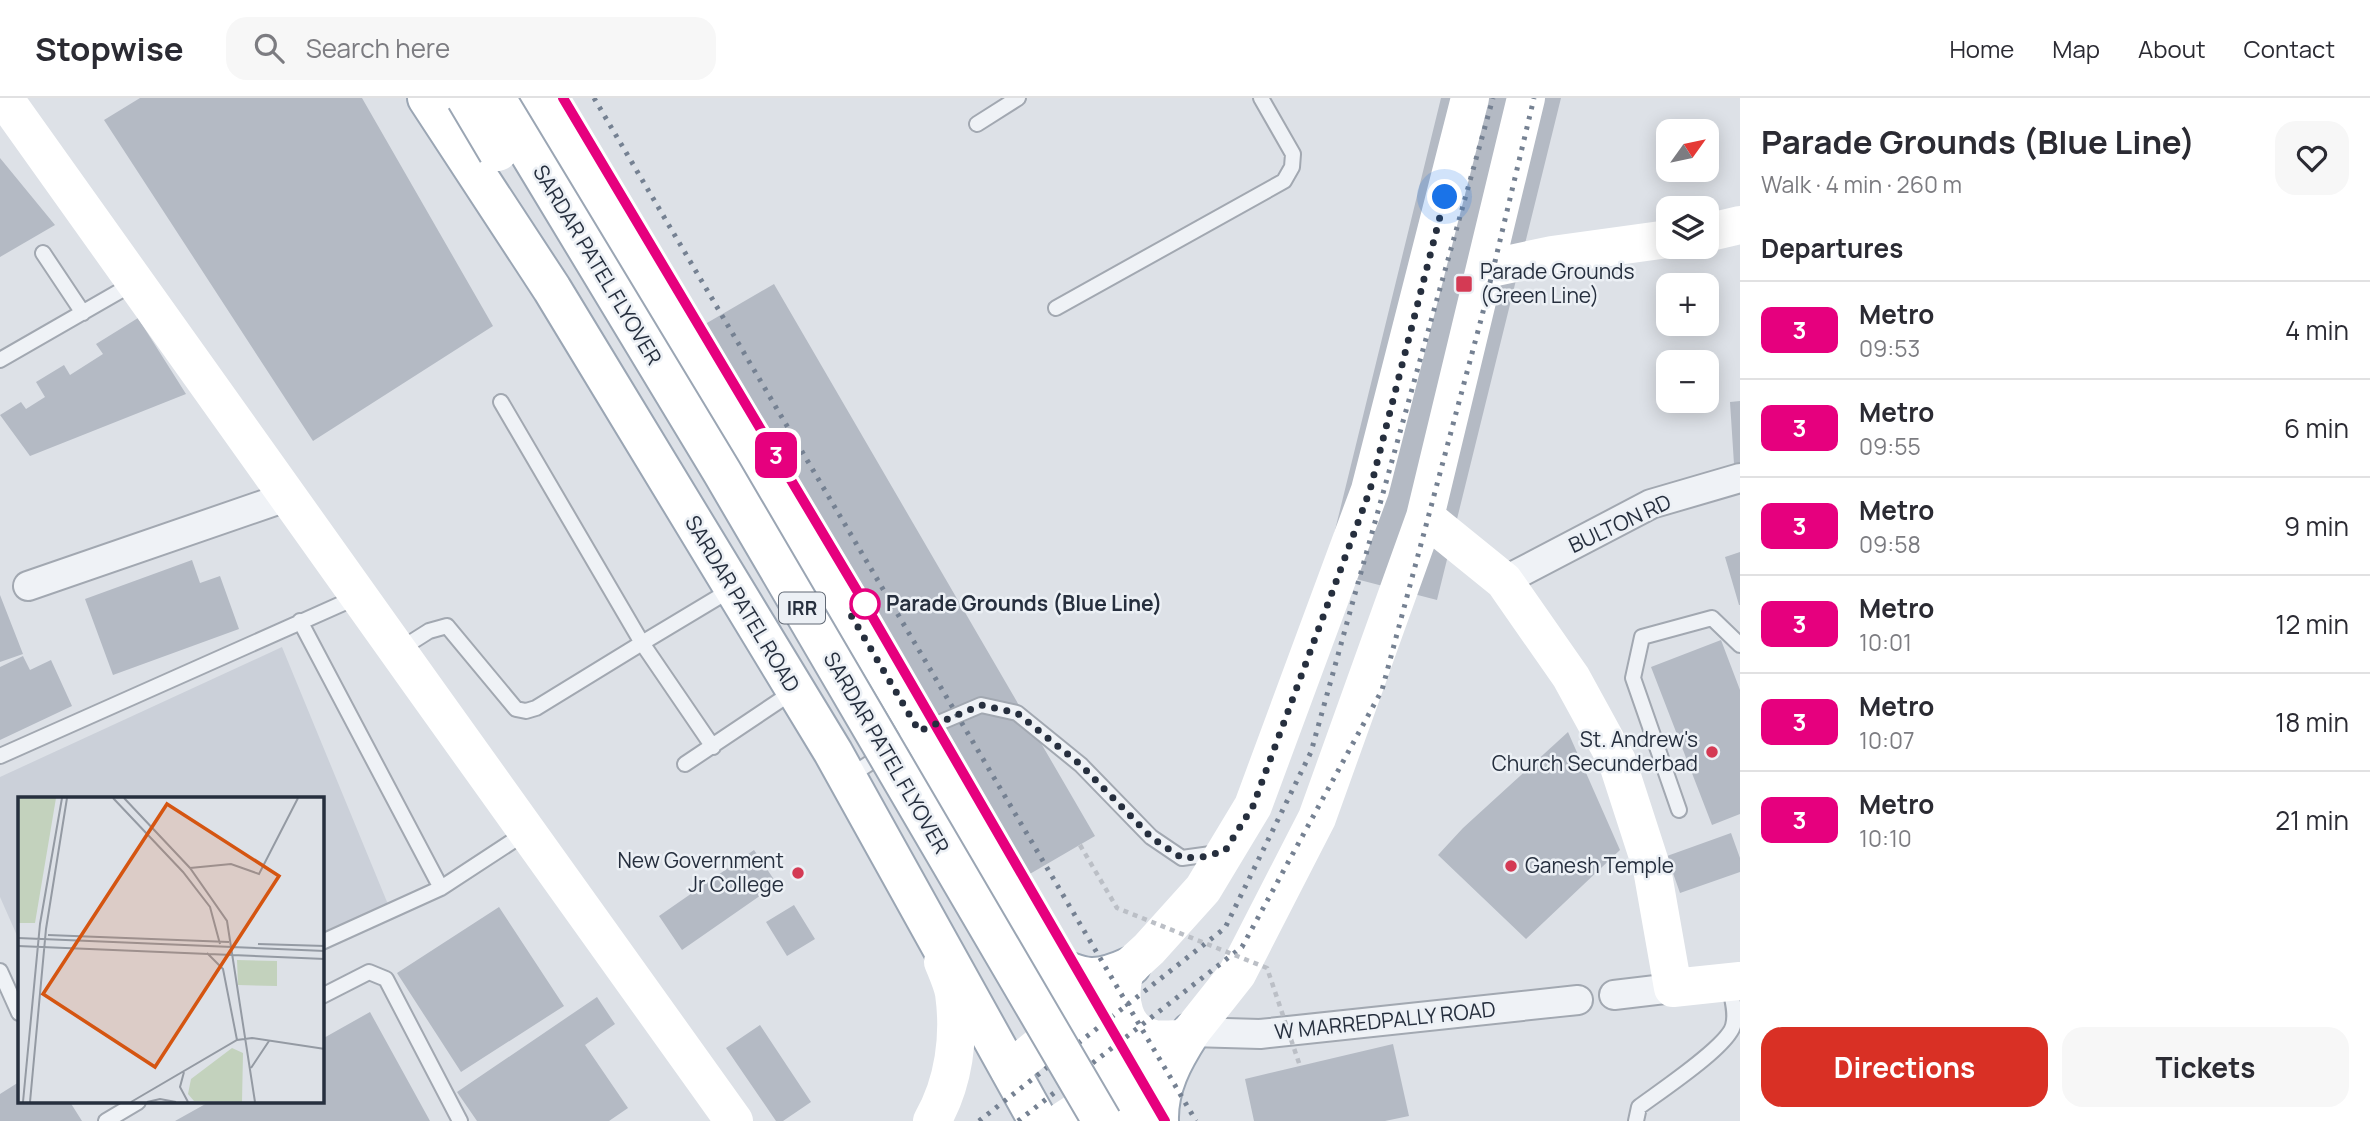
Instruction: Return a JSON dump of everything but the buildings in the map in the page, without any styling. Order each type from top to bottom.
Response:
[{"type":"main road","points":[[4,98],[734,1121]]},
{"type":"main road","name":"SARDAR PATEL ROAD","points":[[427,98],[552,289],[847,777],[1038,1121]]},
{"type":"main road","name":"SARDAR PATEL FLYOVER","points":[[466,98],[706,496],[1071,1121]]},
{"type":"main road","name":"SARDAR PATEL FLYOVER","points":[[496,98],[722,472],[1102,1121]]},
{"type":"main road","name":"IRR","points":[[537,98],[763,466],[919,731],[1137,1121]]},
{"type":"main road","points":[[1010,1070],[1128,969],[1203,889],[1253,806],[1370,490],[1470,98]]},
{"type":"main road","points":[[1159,1121],[1158,1105],[1170,1064],[1187,1035],[1237,974],[1317,818],[1426,517],[1526,98]]},
{"type":"main road","points":[[1719,230],[1740,225]]},
{"type":"main road","points":[[1487,269],[1552,255],[1656,241]]},
{"type":"main road","points":[[688,513],[763,466]]},
{"type":"main road","points":[[1426,517],[1504,581],[1571,677],[1617,761],[1652,869],[1673,988],[1734,982]]},
{"type":"main road","points":[[932,1121],[942,1103],[956,1048],[954,991],[934,936]]},
{"type":"main road","points":[[1050,963],[1085,978],[1109,977],[1128,969]]},
{"type":"main road","name":"IRR","points":[[968,994],[983,1012],[1005,1020],[1028,1015],[1045,999],[1051,976],[1050,963]]},
{"type":"main road","points":[[1128,969],[1121,986],[1121,1008],[1133,1028],[1152,1039],[1187,1035]]},
{"type":"main road","points":[[1063,1121],[1118,1086],[1187,1035]]},
{"type":"street","name":"BULTON RD","points":[[1504,581],[1651,504],[1740,478]]},
{"type":"street","points":[[27,586],[289,496]]},
{"type":"street","points":[[1615,995],[1673,988]]},
{"type":"street","name":"W MARREDPALLY ROAD","points":[[1187,1035],[1260,1034],[1578,1000]]},
{"type":"lane","points":[[977,124],[1018,98]]},
{"type":"lane","points":[[1056,308],[1284,181],[1292,167],[1293,154],[1261,98]]},
{"type":"lane","points":[[43,253],[83,313]]},
{"type":"lane","points":[[0,360],[135,282]]},
{"type":"lane","points":[[500,402],[642,643],[713,747]]},
{"type":"lane","points":[[398,651],[429,631],[447,626],[516,709],[526,711],[536,708],[733,588]]},
{"type":"lane","points":[[0,756],[359,596]]},
{"type":"lane","points":[[1679,810],[1633,678],[1643,637],[1712,618],[1740,645]]},
{"type":"lane","points":[[300,621],[441,888]]},
{"type":"lane","points":[[685,764],[795,690]]},
{"type":"lane","points":[[847,777],[919,731],[981,705],[1017,713],[1081,765],[1152,838],[1182,858],[1202,857],[1225,851]]},
{"type":"lane","points":[[324,941],[441,888],[526,833]]},
{"type":"lane","points":[[0,971],[18,1011]]},
{"type":"lane","points":[[324,995],[369,972],[386,979],[460,1121]]},
{"type":"lane","points":[[1636,1121],[1639,1107],[1721,1044],[1733,1028],[1734,982]]},
{"type":"lane","points":[[106,1121],[135,1104]]},
{"type":"path","points":[[1080,845],[1117,908],[1267,968],[1300,1066]]},
{"type":"shaded area","points":[[282,647],[392,914],[324,941],[324,797],[18,797],[18,938],[0,897],[0,777]]},
{"type":"railway","points":[[563,98],[865,604],[1165,1121]]},
{"type":"railway","points":[[594,98],[1196,1121]]},
{"type":"railway","points":[[979,1121],[1225,928],[1311,752],[1493,98]]},
{"type":"railway","points":[[1018,1121],[1242,947],[1382,690],[1482,316],[1534,98]]},
{"type":"metro line","name":"3","points":[[563,98],[865,604],[1165,1121]]},
{"type":"place","name":"Parade Grounds (Green Line)","points":[[1464,284]]},
{"type":"place","name":"Parade Grounds (Blue Line)","points":[[865,604]]},
{"type":"place","name":"St. Andrew's Church Secunderbad","points":[[1712,752]]},
{"type":"place","name":"Ganesh Temple","points":[[1511,866]]},
{"type":"place","name":"New Government Jr College","points":[[798,873]]},
{"type":"route","points":[[865,604],[848,610],[919,731],[981,705],[1017,713],[1081,765],[1152,838],[1182,858],[1202,857],[1225,851],[1253,806],[1370,490],[1445,197]]}]
